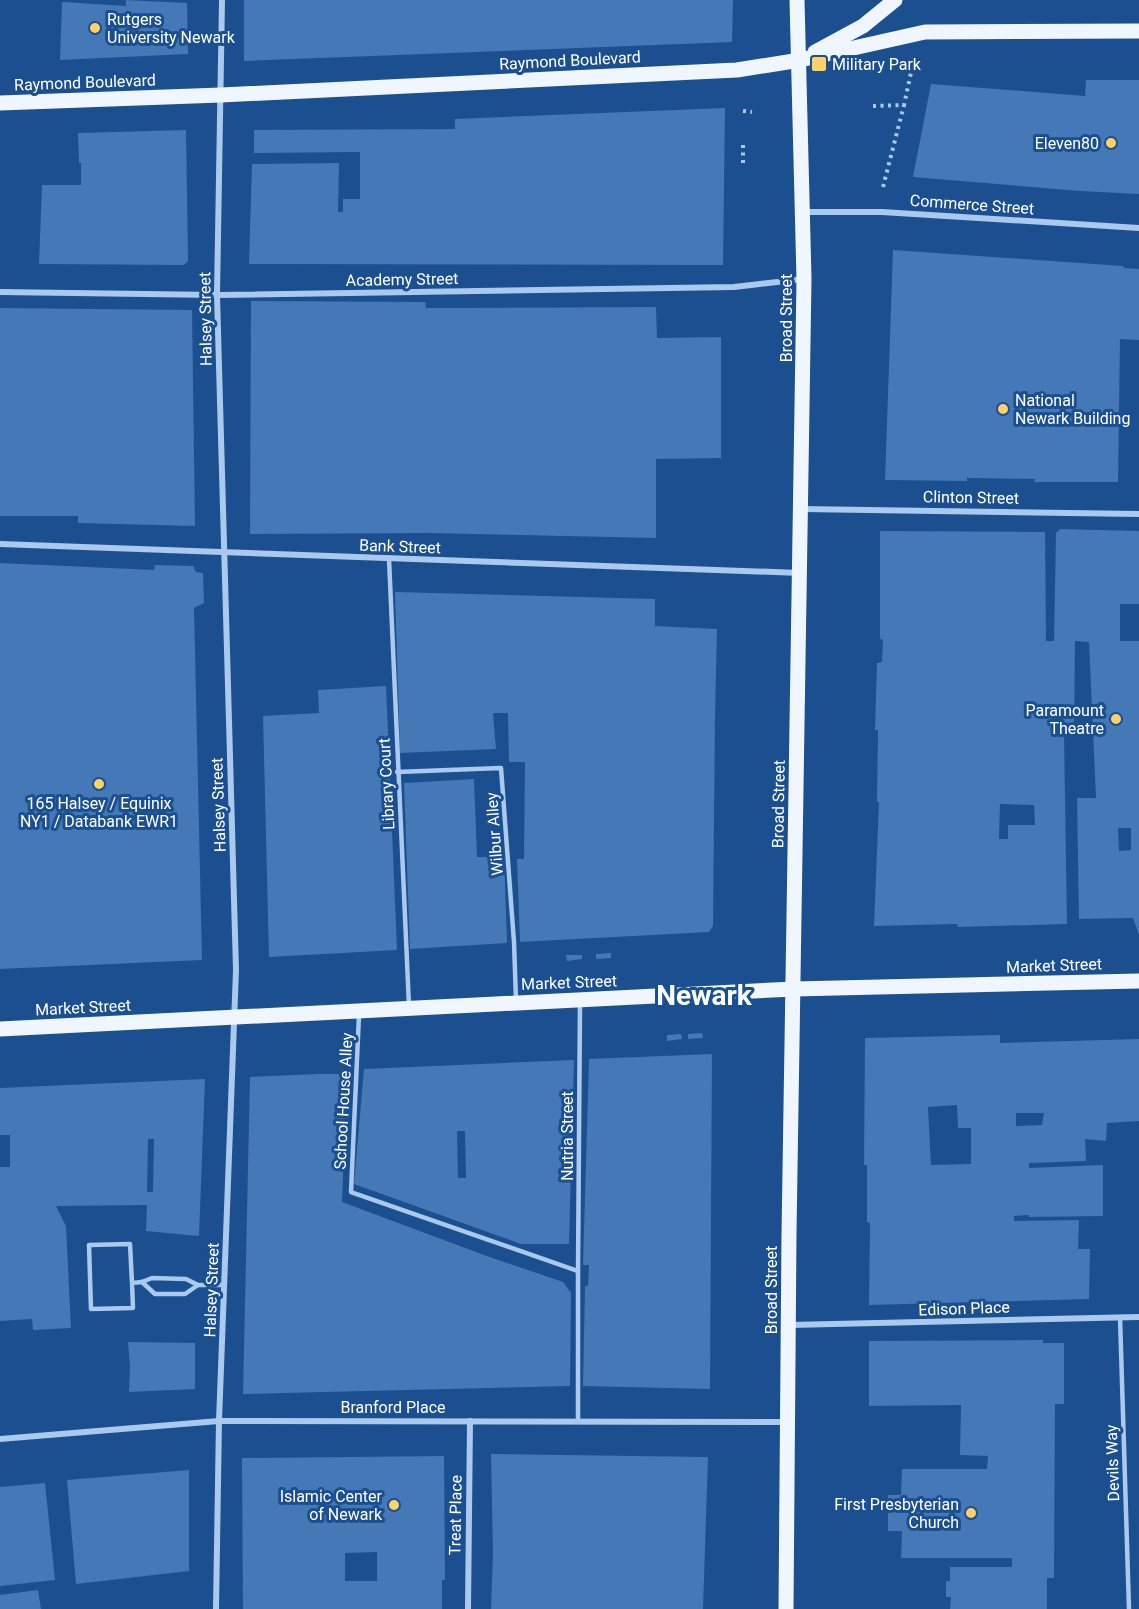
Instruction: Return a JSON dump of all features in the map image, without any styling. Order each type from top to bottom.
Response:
[{"type":"main road","name":"Broad Street","points":[[786,1609],[804,279],[797,0]]},
{"type":"main road","points":[[800,60],[862,26],[895,0]]},
{"type":"main road","name":"Raymond Boulevard","points":[[0,104],[737,70],[800,60],[925,32],[1139,31]]},
{"type":"main road","name":"Market Street","points":[[0,1029],[794,989],[1139,981]]},
{"type":"street","name":"Halsey Street","points":[[216,1609],[219,1420],[236,970],[217,295],[222,0]]},
{"type":"street","name":"Commerce Street","points":[[803,212],[882,212],[1139,228]]},
{"type":"street","name":"Academy Street","points":[[0,292],[217,295],[734,287],[804,279]]},
{"type":"street","name":"Clinton Street","points":[[802,509],[1139,514]]},
{"type":"street","name":"Bank Street","points":[[0,544],[800,573]]},
{"type":"street","name":"Edison Place","points":[[789,1325],[1139,1317]]},
{"type":"street","name":"Branford Place","points":[[0,1439],[219,1420],[788,1422]]},
{"type":"street","name":"Treat Place","points":[[468,1609],[470,1421]]},
{"type":"lane","name":"Library Court","points":[[388,559],[410,1008]]},
{"type":"lane","name":"Wilbur Alley","points":[[397,772],[501,768],[514,942],[516,1002]]},
{"type":"lane","name":"Nutria Street","points":[[578,1421],[580,1000]]},
{"type":"lane","name":"School House Alley","points":[[359,1011],[351,1192],[578,1271]]},
{"type":"lane","points":[[130,1244],[132,1283],[132,1308],[91,1309],[89,1245],[130,1244]]},
{"type":"lane","points":[[132,1283],[152,1278],[186,1279],[198,1285],[224,1286]]},
{"type":"lane","points":[[142,1282],[155,1294],[185,1294],[198,1285]]},
{"type":"lane","name":"Devils Way","points":[[1120,1317],[1129,1609]]},
{"type":"path","points":[[884,187],[912,68]]},
{"type":"path","points":[[873,106],[904,105]]},
{"type":"path","points":[[743,111],[752,112]]},
{"type":"path","points":[[742,163],[743,146]]},
{"type":"building","points":[[126,0],[187,3],[188,54],[60,60],[62,2],[126,6]]},
{"type":"building","points":[[244,0],[733,0],[732,42],[244,61]]},
{"type":"building","points":[[1086,80],[1139,80],[1139,194],[913,177],[931,84],[1085,96]]},
{"type":"building","points":[[725,108],[723,265],[249,264],[252,164],[339,163],[338,212],[343,212],[343,199],[360,199],[360,152],[254,153],[254,130],[455,129],[455,119]]},
{"type":"building","points":[[186,130],[188,261],[184,265],[39,264],[42,185],[81,185],[78,133]]},
{"type":"building","name":"National Newark Building","points":[[893,250],[1139,269],[1139,340],[1120,339],[1118,482],[1034,482],[1035,479],[967,478],[967,481],[885,480]]},
{"type":"building","points":[[251,301],[425,302],[426,308],[656,307],[657,338],[721,337],[721,458],[656,459],[656,538],[429,533],[250,534]]},
{"type":"building","points":[[0,308],[192,310],[195,526],[78,523],[78,516],[0,516]]},
{"type":"building","points":[[1060,529],[1139,531],[1139,604],[1120,604],[1120,641],[1139,641],[1139,935],[1133,918],[1079,919],[1077,798],[1096,798],[1089,642],[1075,641],[1074,734],[1064,734],[1067,924],[957,927],[958,924],[874,926],[879,802],[877,802],[878,730],[875,730],[877,663],[882,662],[883,640],[880,639],[880,531],[1045,532],[1046,641],[1054,641],[1056,533]],"holes":[[[1000,804],[1034,805],[1035,825],[1008,825],[1008,839],[999,839]],[[1118,828],[1131,828],[1131,850],[1119,851]]]},
{"type":"building","name":"165 Halsey / Equinix NY1 / Databank EWR1","points":[[0,563],[154,570],[155,565],[193,566],[196,572],[203,573],[204,603],[194,608],[202,960],[0,969]]},
{"type":"building","points":[[395,592],[655,599],[655,626],[717,629],[713,926],[709,932],[520,942],[517,859],[524,859],[525,762],[509,762],[508,713],[493,713],[496,749],[400,753]]},
{"type":"building","points":[[386,686],[397,950],[269,957],[263,716],[319,713],[318,690]]},
{"type":"building","points":[[474,779],[477,857],[504,857],[507,943],[410,949],[404,783]]},
{"type":"building","points":[[611,953],[611,958],[596,959],[596,954]]},
{"type":"building","points":[[566,955],[582,955],[582,959],[567,961]]},
{"type":"building","points":[[702,1033],[703,1038],[688,1039],[688,1034]]},
{"type":"building","points":[[681,1034],[682,1039],[667,1041],[667,1035]]},
{"type":"building","points":[[1000,1035],[1000,1043],[1139,1039],[1139,1121],[1107,1123],[1106,1141],[1085,1139],[1086,1161],[1029,1163],[1029,1168],[1103,1165],[1103,1216],[1014,1216],[1014,1221],[1079,1220],[1078,1249],[1090,1249],[1089,1299],[869,1305],[870,1223],[867,1222],[867,1165],[864,1165],[865,1038]],"holes":[[[957,1105],[958,1128],[971,1128],[971,1164],[931,1165],[928,1107]],[[1016,1113],[1044,1113],[1042,1125],[1016,1126]]]},
{"type":"building","points":[[712,1054],[710,1389],[583,1386],[585,1286],[588,1286],[589,1265],[583,1265],[589,1059]]},
{"type":"building","points":[[574,1060],[569,1244],[521,1244],[354,1184],[364,1069]],"holes":[[[457,1131],[465,1131],[466,1178],[458,1178]]]},
{"type":"building","points":[[347,1074],[342,1202],[563,1282],[571,1293],[570,1386],[243,1394],[250,1077]]},
{"type":"building","points":[[205,1079],[199,1236],[146,1231],[147,1205],[56,1206],[66,1226],[71,1328],[33,1330],[32,1319],[0,1321],[0,1167],[10,1167],[10,1135],[0,1135],[0,1088]],"holes":[[[148,1139],[154,1139],[153,1192],[147,1192]]]},
{"type":"building","name":"First Presbyterian Church","points":[[1043,1340],[1043,1343],[1064,1343],[1064,1404],[1055,1404],[1054,1578],[1047,1578],[1047,1609],[950,1609],[951,1597],[946,1597],[946,1581],[950,1581],[950,1567],[1012,1567],[1012,1558],[901,1558],[902,1531],[888,1531],[888,1495],[901,1495],[902,1469],[987,1469],[988,1456],[960,1455],[961,1405],[869,1406],[869,1341]]},
{"type":"building","points":[[128,1342],[195,1343],[195,1389],[129,1392]]},
{"type":"building","points":[[491,1454],[708,1457],[703,1609],[491,1609],[493,1554]]},
{"type":"building","points":[[444,1456],[445,1580],[442,1580],[442,1609],[243,1609],[242,1458]],"holes":[[[377,1552],[377,1581],[345,1581],[345,1553]]]},
{"type":"building","points":[[189,1470],[189,1571],[76,1584],[67,1480]]},
{"type":"building","points":[[45,1483],[55,1580],[0,1586],[0,1487]]},
{"type":"building","points":[[38,1590],[41,1609],[0,1609],[0,1595]]},
{"type":"place","name":"Rutgers University Newark","points":[[95,28]]},
{"type":"place","name":"Military Park","points":[[819,64]]},
{"type":"place","name":"Eleven80","points":[[1111,143]]},
{"type":"place","name":"National Newark Building","points":[[1003,409]]},
{"type":"place","name":"Paramount Theatre","points":[[1116,719]]},
{"type":"place","name":"165 Halsey / Equinix NY1 / Databank EWR1","points":[[99,784]]},
{"type":"place","name":"Islamic Center of Newark","points":[[394,1505]]},
{"type":"place","name":"First Presbyterian Church","points":[[971,1513]]},
{"type":"district","name":"Newark","points":[[704,995]]}]
